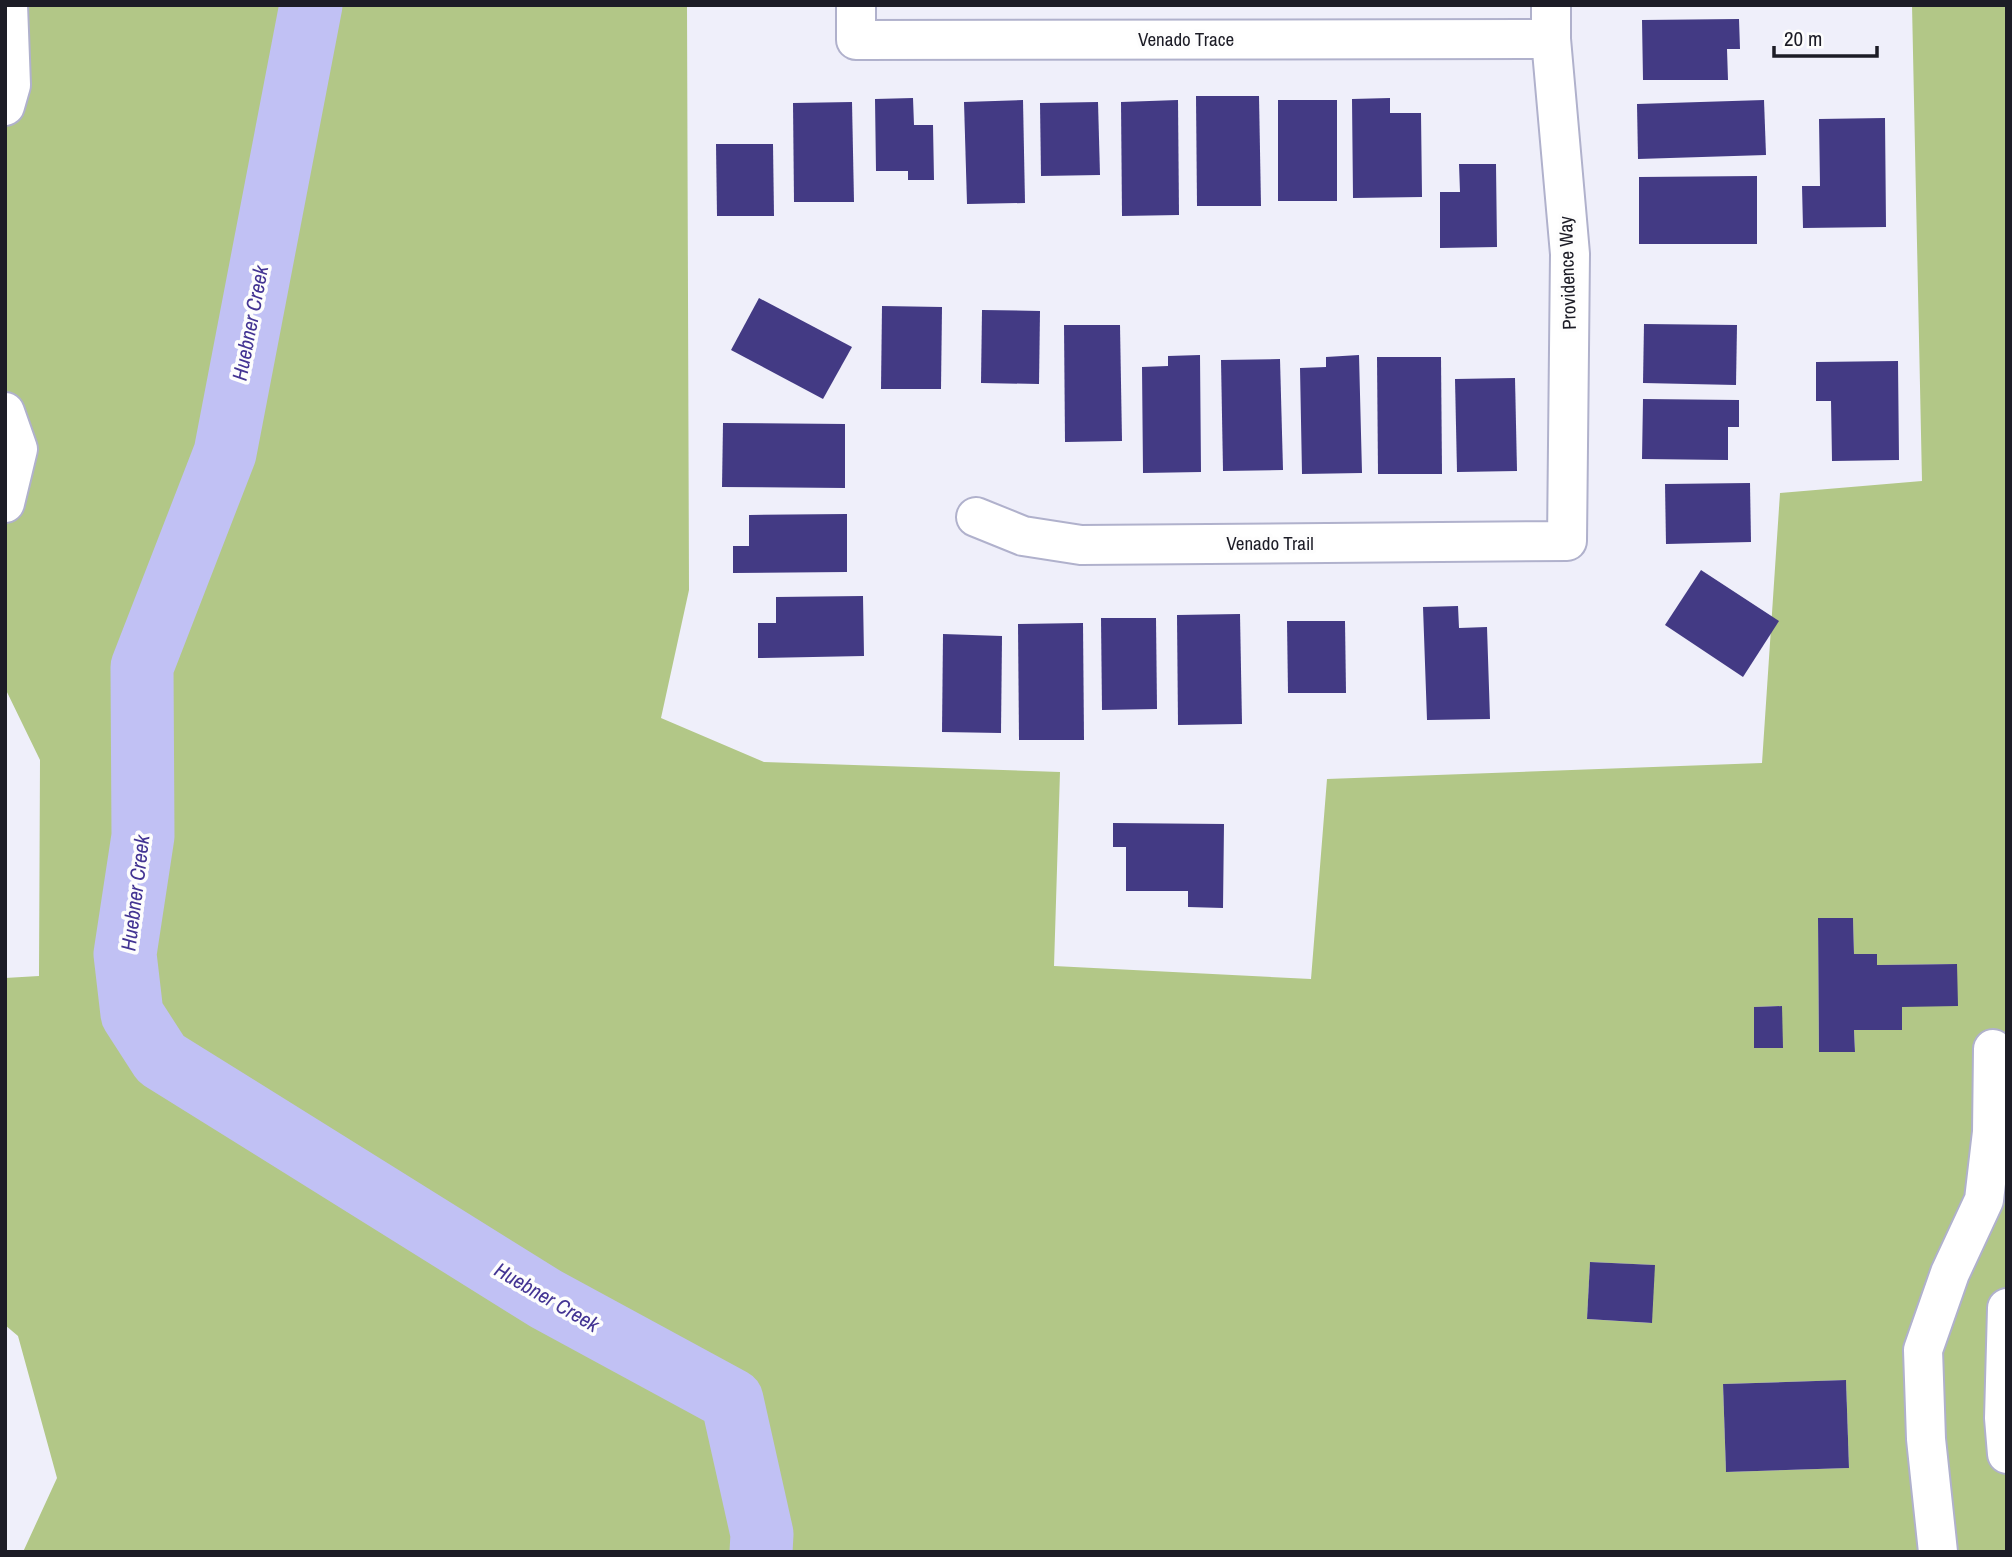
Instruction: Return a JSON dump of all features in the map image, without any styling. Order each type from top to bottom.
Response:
[{"type":"street","points":[[5,106],[11,85],[8,5]]},
{"type":"street","name":"Venado Trace","points":[[856,5],[856,40],[1551,22]]},
{"type":"street","name":"Providence Way","points":[[1551,22],[1570,254],[1567,541]]},
{"type":"street","points":[[5,412],[18,449],[5,503]]},
{"type":"street","name":"Venado Trail","points":[[976,517],[1023,536],[1081,545],[1567,541]]},
{"type":"street","points":[[1938,1552],[1926,1439],[1923,1350],[1950,1273],[1984,1200],[1992,1132],[1993,1049]]},
{"type":"street","points":[[1988,1164],[2006,1194],[2007,1216]]},
{"type":"street","points":[[2007,1307],[2004,1418],[2007,1454]]},
{"type":"green space","points":[[5,5],[687,5],[689,590],[661,718],[764,762],[1060,772],[1054,966],[1311,979],[1327,779],[1762,763],[1780,493],[1922,481],[1912,5],[2007,5],[2007,1552],[23,1552],[57,1478],[18,1336],[5,1325],[5,978],[39,976],[40,760],[5,688]],"holes":[[[1818,918],[1853,918],[1854,954],[1876,954],[1877,965],[1957,964],[1902,1007],[1902,1030],[1854,1030],[1855,1052],[1819,1052]],[[1782,1006],[1782,1047],[1755,1048],[1754,1007]],[[1590,1262],[1654,1265],[1651,1323],[1587,1319]],[[1846,1380],[1849,1468],[1726,1472],[1723,1384]]]},
{"type":"building","points":[[1739,19],[1740,49],[1727,49],[1728,80],[1643,80],[1642,20]]},
{"type":"building","points":[[1196,96],[1259,96],[1261,206],[1197,206]]},
{"type":"building","points":[[913,98],[914,125],[933,125],[934,180],[908,180],[908,171],[876,171],[875,99]]},
{"type":"building","points":[[1390,98],[1390,113],[1421,113],[1422,197],[1353,198],[1352,99]]},
{"type":"building","points":[[1023,100],[1025,203],[967,204],[964,102]]},
{"type":"building","points":[[1178,100],[1179,215],[1122,216],[1121,102]]},
{"type":"building","points":[[1278,100],[1337,100],[1337,201],[1278,201]]},
{"type":"building","points":[[1764,100],[1766,155],[1638,159],[1637,104]]},
{"type":"building","points":[[852,102],[854,202],[794,202],[793,103]]},
{"type":"building","points":[[1098,102],[1100,175],[1041,176],[1040,103]]},
{"type":"building","points":[[1885,118],[1886,227],[1803,228],[1802,186],[1820,186],[1819,119]]},
{"type":"building","points":[[716,144],[773,144],[774,216],[717,216]]},
{"type":"building","points":[[1459,164],[1496,164],[1497,247],[1440,248],[1440,192],[1460,192]]},
{"type":"building","points":[[1757,176],[1757,244],[1639,244],[1639,177]]},
{"type":"building","points":[[759,298],[852,347],[823,399],[731,350]]},
{"type":"building","points":[[882,306],[942,307],[941,389],[881,389]]},
{"type":"building","points":[[982,310],[1040,311],[1039,384],[981,383]]},
{"type":"building","points":[[1644,324],[1737,325],[1736,385],[1643,383]]},
{"type":"building","points":[[1064,325],[1120,325],[1122,441],[1065,442]]},
{"type":"building","points":[[1200,355],[1201,472],[1143,473],[1142,367],[1168,366],[1168,356]]},
{"type":"building","points":[[1359,355],[1362,473],[1302,474],[1300,368],[1326,367],[1326,357]]},
{"type":"building","points":[[1377,357],[1441,357],[1442,474],[1378,474]]},
{"type":"building","points":[[1280,359],[1283,470],[1223,471],[1221,360]]},
{"type":"building","points":[[1898,361],[1899,460],[1832,461],[1831,401],[1816,401],[1816,362]]},
{"type":"building","points":[[1515,378],[1517,471],[1457,472],[1455,379]]},
{"type":"building","points":[[1643,399],[1739,400],[1739,427],[1728,427],[1728,460],[1642,459]]},
{"type":"building","points":[[723,423],[845,424],[845,488],[722,487]]},
{"type":"building","points":[[1750,483],[1751,542],[1666,544],[1665,484]]},
{"type":"building","points":[[847,514],[847,572],[733,573],[733,546],[749,546],[749,515]]},
{"type":"building","points":[[1701,570],[1779,621],[1743,677],[1665,625]]},
{"type":"building","points":[[863,596],[864,656],[758,658],[758,623],[776,623],[776,597]]},
{"type":"building","points":[[1458,606],[1459,628],[1487,627],[1490,719],[1427,720],[1423,607]]},
{"type":"building","points":[[1240,614],[1242,724],[1178,725],[1177,615]]},
{"type":"building","points":[[1101,618],[1156,618],[1157,709],[1102,710]]},
{"type":"building","points":[[1287,621],[1345,621],[1346,693],[1288,693]]},
{"type":"building","points":[[1083,623],[1084,740],[1019,740],[1018,624]]},
{"type":"building","points":[[943,634],[1002,636],[1001,733],[942,732]]},
{"type":"building","points":[[1113,823],[1224,824],[1223,908],[1188,907],[1188,891],[1126,891],[1126,847],[1113,847]]},
{"type":"building","points":[[1818,918],[1853,918],[1854,954],[1877,954],[1877,965],[1957,964],[1958,1006],[1902,1007],[1902,1030],[1854,1030],[1855,1052],[1819,1052]]},
{"type":"building","points":[[1782,1006],[1783,1048],[1754,1048],[1754,1007]]},
{"type":"building","points":[[1590,1262],[1655,1265],[1652,1323],[1587,1319]]},
{"type":"building","points":[[1846,1380],[1849,1468],[1726,1472],[1723,1384]]},
{"type":"waterway","name":"Huebner Creek","points":[[311,5],[225,453],[142,667],[143,836],[125,954],[132,1014],[161,1059],[546,1299],[732,1400],[762,1534],[761,1552]]}]
